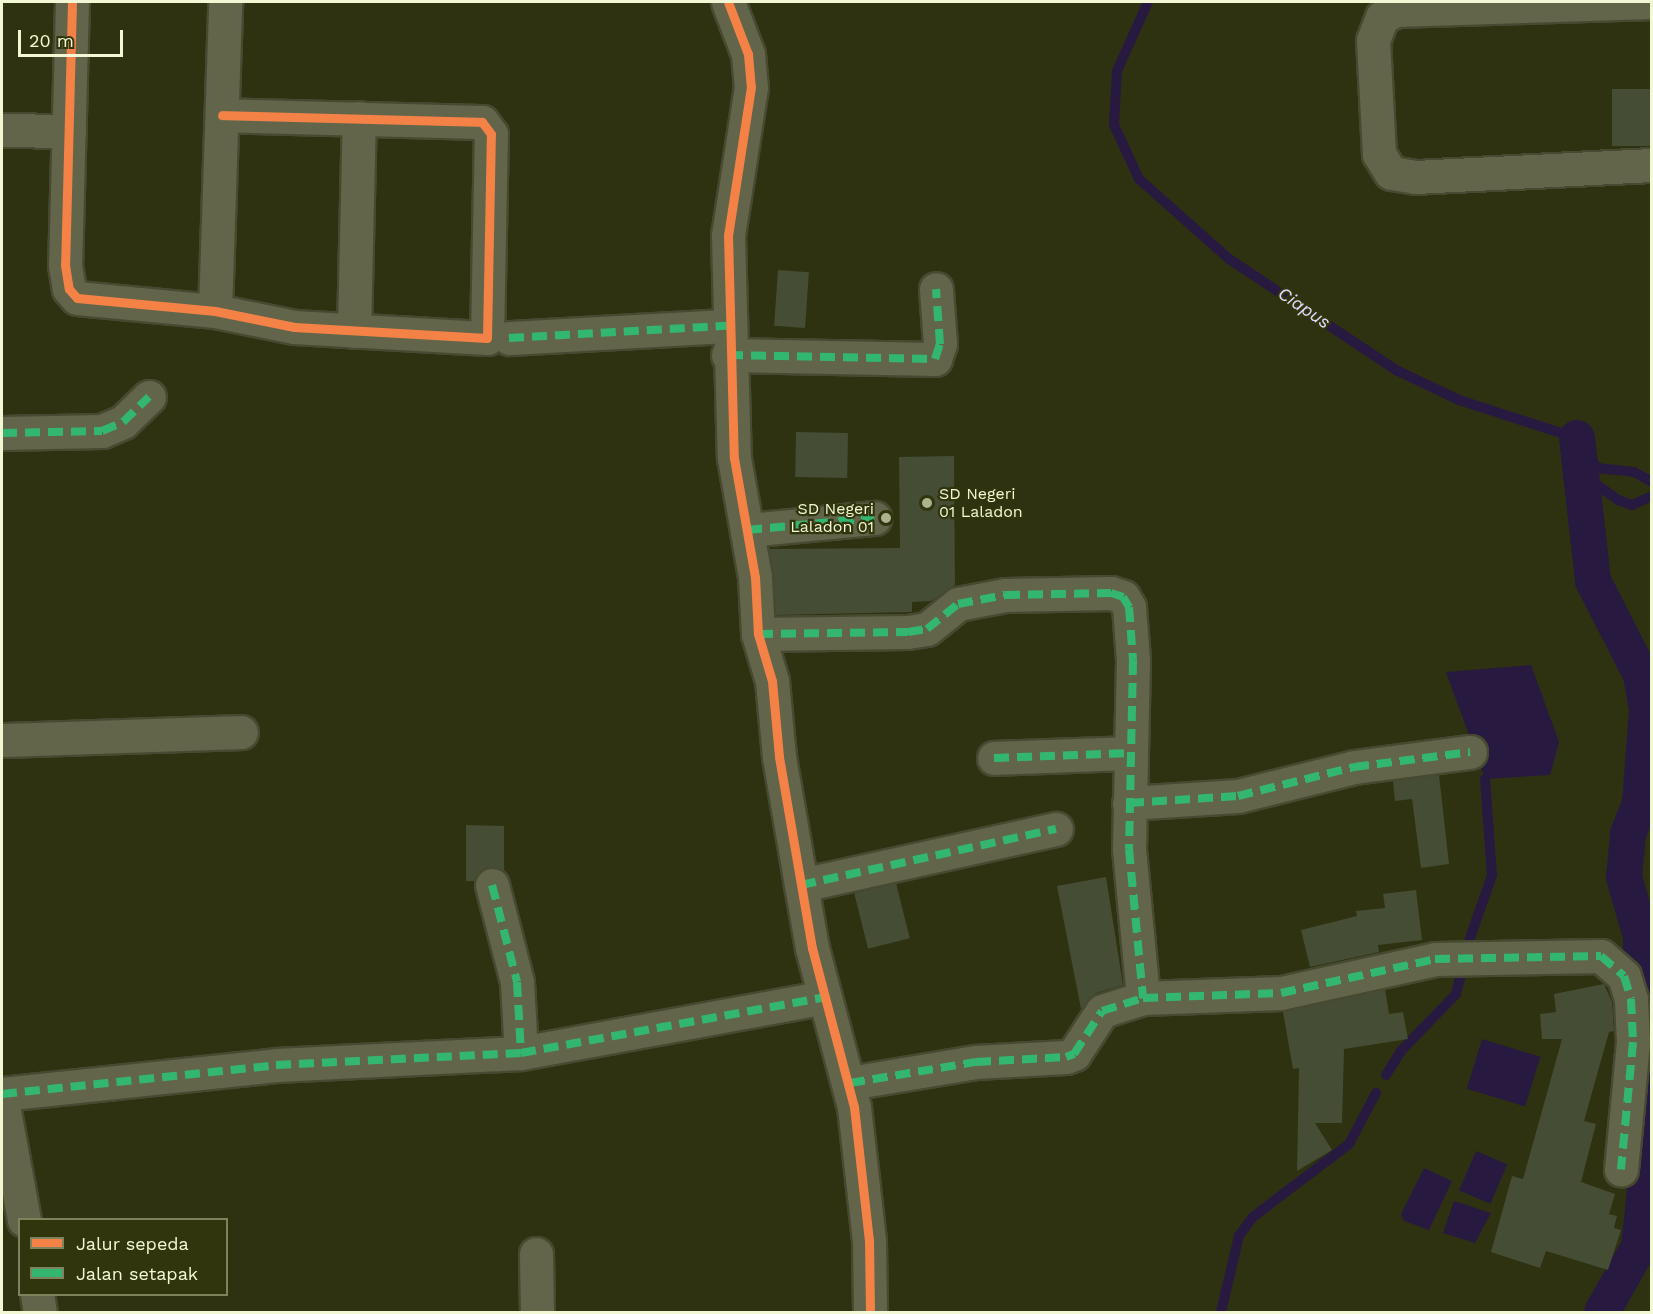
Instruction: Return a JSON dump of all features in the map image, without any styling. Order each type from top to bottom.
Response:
[{"type":"street","points":[[72,2],[65,265],[69,289],[77,297],[94,301],[215,312],[255,323],[487,338],[491,135],[482,122],[222,115]]},
{"type":"street","points":[[215,312],[225,2]]},
{"type":"street","points":[[728,2],[746,46],[750,87],[730,215],[728,340],[734,458],[747,530],[758,634],[772,681],[779,757],[801,885],[822,998],[850,1083],[869,1240],[870,1312]]},
{"type":"street","points":[[1652,2],[1396,10],[1382,17],[1373,40],[1379,154],[1391,173],[1416,177],[1652,165]]},
{"type":"street","points":[[354,331],[359,118]]},
{"type":"street","points":[[2,130],[69,131]]},
{"type":"street","points":[[509,338],[728,340],[935,359],[940,344],[936,289]]},
{"type":"street","points":[[2,433],[102,431],[123,422],[149,397]]},
{"type":"street","points":[[747,530],[874,518]]},
{"type":"street","points":[[758,634],[908,632],[927,628],[970,599],[1111,593],[1123,597],[1129,607],[1131,753],[1129,803],[1143,998]]},
{"type":"street","points":[[2,740],[241,732]]},
{"type":"street","points":[[1129,803],[1239,796],[1354,767],[1470,752]]},
{"type":"street","points":[[994,758],[1131,753]]},
{"type":"street","points":[[801,885],[1056,829]]},
{"type":"street","points":[[492,885],[517,982],[520,1053]]},
{"type":"street","points":[[850,1083],[976,1062],[1066,1057],[1074,1054],[1102,1011],[1143,998],[1281,993],[1436,959],[1601,957],[1624,976],[1631,999],[1633,1042],[1621,1169]]},
{"type":"street","points":[[2,1094],[276,1065],[520,1053],[822,998]]},
{"type":"street","points":[[2,1100],[24,1218]]},
{"type":"street","points":[[536,1254],[537,1312]]},
{"type":"street","points":[[37,1296],[40,1312]]},
{"type":"shaded area","points":[[1531,665],[1559,742],[1550,775],[1485,779],[1446,672]]},
{"type":"shaded area","points":[[1482,1039],[1540,1057],[1525,1107],[1467,1089]]},
{"type":"shaded area","points":[[1476,1151],[1507,1164],[1490,1204],[1459,1191]]},
{"type":"shaded area","points":[[1424,1168],[1452,1181],[1429,1230],[1404,1221],[1401,1214]]},
{"type":"shaded area","points":[[1454,1201],[1491,1213],[1475,1243],[1443,1233]]},
{"type":"building","points":[[1612,89],[1652,89],[1652,146],[1612,146]]},
{"type":"building","points":[[778,270],[809,272],[805,328],[774,326]]},
{"type":"building","points":[[796,432],[848,433],[847,478],[795,477]]},
{"type":"building","name":"SD Negeri 01 Laladon","points":[[954,456],[955,585],[931,601],[912,602],[912,612],[776,615],[769,549],[900,548],[899,457]]},
{"type":"building","points":[[1439,775],[1449,864],[1421,868],[1412,799],[1395,801],[1393,781]]},
{"type":"building","points":[[466,825],[504,826],[504,871],[487,867],[474,881],[466,881]]},
{"type":"building","points":[[1106,877],[1123,985],[1096,993],[1081,1009],[1057,886]]},
{"type":"building","points":[[896,883],[910,938],[868,949],[854,893]]},
{"type":"building","points":[[1416,890],[1422,940],[1378,945],[1379,952],[1310,967],[1301,930],[1357,916],[1356,911],[1385,908],[1383,894]]},
{"type":"building","points":[[1604,984],[1612,1002],[1614,1031],[1609,1032],[1584,1121],[1596,1124],[1581,1182],[1615,1194],[1609,1214],[1617,1216],[1614,1228],[1621,1230],[1608,1270],[1546,1251],[1540,1268],[1491,1252],[1512,1176],[1523,1179],[1562,1039],[1542,1039],[1540,1014],[1556,1012],[1554,994]]},
{"type":"building","points":[[1385,989],[1389,1014],[1403,1012],[1408,1039],[1344,1049],[1342,1123],[1315,1123],[1332,1150],[1297,1171],[1299,1068],[1293,1069],[1283,1012]]},
{"type":"waterway","name":"Ciapus","points":[[1148,2],[1117,71],[1114,125],[1139,179],[1229,259],[1396,370],[1459,400],[1577,438],[1597,468],[1634,472],[1652,482]]},
{"type":"waterway","points":[[1577,438],[1593,581],[1641,675],[1647,710],[1640,803],[1628,835],[1624,877],[1641,937],[1640,1021],[1652,1038]]},
{"type":"waterway","points":[[1581,473],[1618,500],[1632,505],[1652,496]]},
{"type":"waterway","points":[[1468,944],[1492,875],[1485,779]]},
{"type":"waterway","points":[[1386,1075],[1401,1051],[1456,994],[1463,965]]},
{"type":"waterway","points":[[1602,1312],[1639,1247],[1646,1180],[1641,1096],[1652,1060]]},
{"type":"waterway","points":[[1221,1312],[1239,1236],[1253,1217],[1349,1144],[1376,1093]]},
{"type":"marked path","points":[[728,355],[935,359],[940,344],[936,289]]},
{"type":"marked path","points":[[509,338],[727,326]]},
{"type":"marked path","points":[[2,433],[102,431],[123,422],[149,397]]},
{"type":"marked path","points":[[747,530],[874,518]]},
{"type":"marked path","points":[[758,634],[908,632],[927,629],[958,604],[1005,595],[1111,593],[1123,597],[1129,607],[1133,660],[1129,849],[1143,998]]},
{"type":"marked path","points":[[1129,803],[1238,796],[1354,767],[1470,752]]},
{"type":"marked path","points":[[994,758],[1131,753]]},
{"type":"marked path","points":[[801,885],[1056,829]]},
{"type":"marked path","points":[[492,885],[517,982],[521,1053]]},
{"type":"marked path","points":[[850,1083],[976,1062],[1066,1057],[1074,1054],[1102,1011],[1143,998],[1281,993],[1435,959],[1601,956],[1624,976],[1631,999],[1633,1042],[1621,1169]]},
{"type":"marked path","points":[[2,1094],[276,1065],[521,1053],[822,998]]},
{"type":"cycle path","points":[[72,2],[65,265],[69,289],[77,298],[215,311],[294,327],[487,338],[491,134],[482,122],[222,115]]},
{"type":"cycle path","points":[[728,2],[748,54],[751,87],[728,235],[734,458],[755,577],[758,634],[772,681],[779,757],[812,948],[854,1107],[869,1240],[870,1312]]},
{"type":"place","name":"SD Negeri 01 Laladon","points":[[927,503]]},
{"type":"place","name":"SD Negeri Laladon 01","points":[[886,518]]}]
